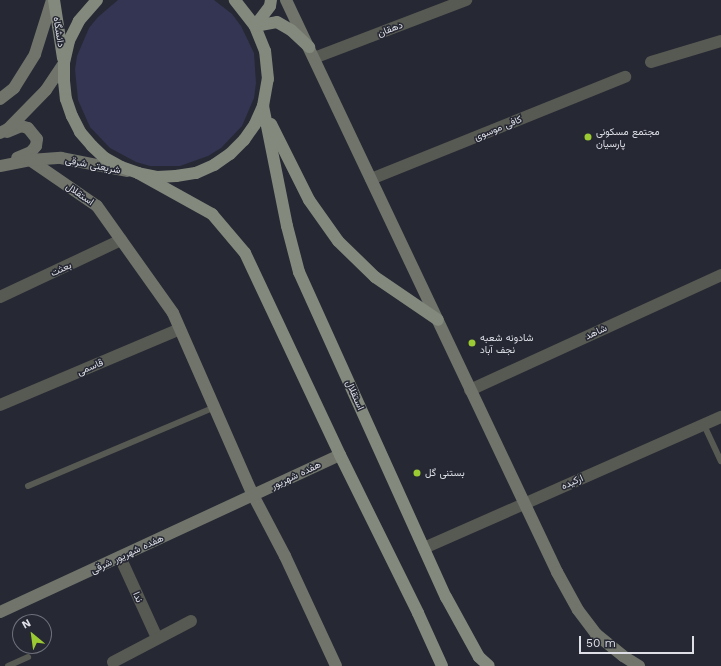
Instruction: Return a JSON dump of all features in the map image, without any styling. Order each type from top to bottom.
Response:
[{"type":"main road","name":"دانشگاه","points":[[53,0],[64,63]]},
{"type":"main road","points":[[97,0],[79,21],[69,41],[64,63],[66,99],[80,132],[105,158],[121,167],[138,173],[157,177],[196,173],[214,165],[230,154],[244,140],[255,124],[263,106],[268,79],[265,51],[255,26],[235,0]]},
{"type":"main road","points":[[255,26],[270,6],[271,0]]},
{"type":"main road","points":[[255,26],[277,22],[291,30],[311,52]]},
{"type":"main road","points":[[263,106],[309,200],[338,241],[375,277],[438,320]]},
{"type":"main road","name":"استقلال","points":[[263,106],[287,226],[299,272],[446,597],[479,657],[489,666]]},
{"type":"main road","points":[[138,173],[212,214],[245,253],[340,455],[418,613],[442,666]]},
{"type":"street","points":[[0,99],[14,88],[35,54],[53,0]]},
{"type":"street","points":[[286,0],[557,572],[578,610],[596,634],[623,656],[639,666]]},
{"type":"street","name":"دهقان","points":[[311,52],[466,0]]},
{"type":"street","points":[[651,62],[721,41]]},
{"type":"street","points":[[0,134],[8,129],[46,90],[64,63]]},
{"type":"street","name":"کافی موسوی","points":[[371,179],[625,77]]},
{"type":"street","points":[[0,134],[21,126],[28,128],[37,139],[36,146],[31,152],[0,166]]},
{"type":"street","name":"شریعتی شرقی","points":[[0,166],[30,160],[60,158],[138,173]]},
{"type":"street","name":"استقلال","points":[[30,160],[97,206],[173,313],[253,495],[285,556],[336,666]]},
{"type":"street","name":"بعثت","points":[[0,297],[121,240]]},
{"type":"street","name":"شاهد","points":[[470,390],[721,275]]},
{"type":"street","name":"قاسمی","points":[[0,405],[180,329]]},
{"type":"street","name":"ارکیده","points":[[424,548],[721,417]]},
{"type":"street","name":"هفده شهریور","points":[[253,495],[340,455]]},
{"type":"street","name":"هفده شهریور شرقی","points":[[0,612],[253,495]]},
{"type":"street","name":"ندا","points":[[120,557],[157,638]]},
{"type":"street","points":[[113,662],[191,621]]},
{"type":"lane","points":[[28,486],[215,407]]},
{"type":"lane","points":[[704,425],[721,461]]},
{"type":"lane","points":[[8,666],[28,657]]},
{"type":"shaded area","points":[[118,0],[214,0],[232,14],[241,26],[254,53],[256,83],[254,98],[242,126],[221,148],[208,156],[180,166],[150,166],[136,162],[110,148],[90,127],[78,100],[75,70],[77,56],[89,28],[98,17]]},
{"type":"place","name":"مجتمع مسکونی پارسیان","points":[[588,137]]},
{"type":"place","name":"شادونه شعبه نجف آباد","points":[[472,343]]},
{"type":"place","name":"بستنی گل","points":[[417,473]]}]
